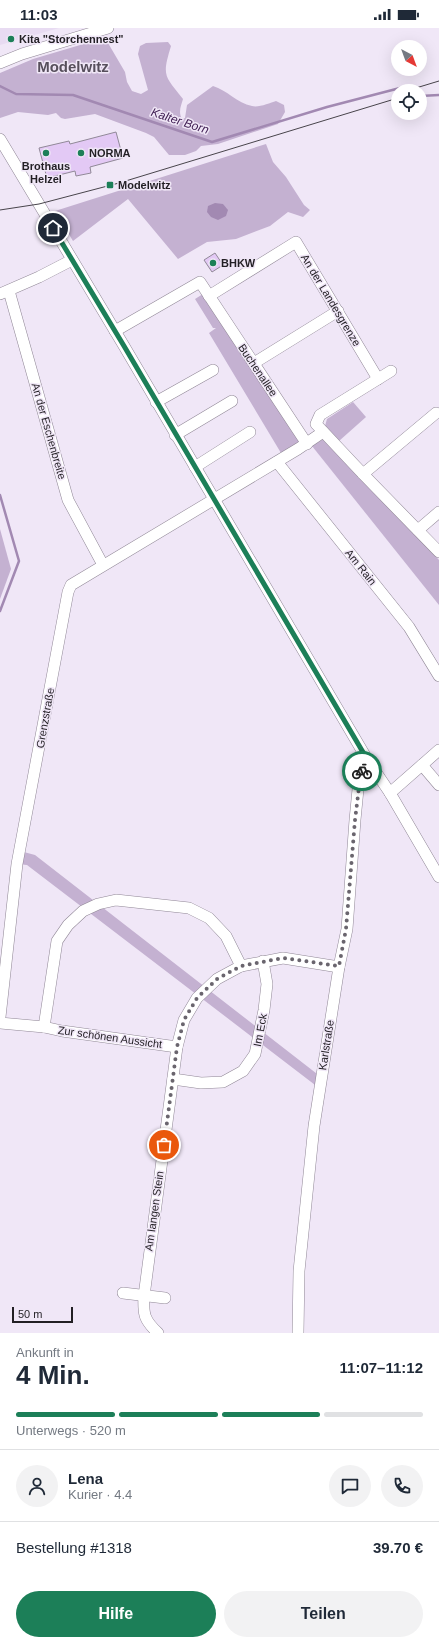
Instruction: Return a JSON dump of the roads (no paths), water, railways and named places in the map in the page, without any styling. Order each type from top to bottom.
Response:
[{"type":"street","points":[[0,64],[22,54],[108,28]]},
{"type":"street","points":[[0,139],[367,759],[390,793],[439,877]]},
{"type":"street","name":"An der Landesgrenze","points":[[209,296],[296,242],[378,379]]},
{"type":"street","name":"An der Eschenbreite","points":[[72,260],[5,292],[68,500],[103,565]]},
{"type":"street","points":[[115,331],[200,282],[209,296]]},
{"type":"street","name":"Buchenallee","points":[[209,296],[307,444]]},
{"type":"street","points":[[254,363],[338,311]]},
{"type":"street","points":[[156,402],[213,370]]},
{"type":"street","points":[[391,371],[320,415],[316,424],[439,552]]},
{"type":"street","points":[[176,434],[232,401]]},
{"type":"street","points":[[363,474],[436,413]]},
{"type":"street","points":[[195,467],[250,432]]},
{"type":"street","points":[[214,499],[307,444],[323,432]]},
{"type":"street","name":"Am Rain","points":[[277,462],[409,627],[439,676]]},
{"type":"street","name":"Grenzstraße","points":[[0,1017],[17,864],[68,592],[71,585],[214,499]]},
{"type":"street","points":[[418,530],[439,512]]},
{"type":"street","points":[[390,793],[439,750]]},
{"type":"street","name":"Karlstraße","points":[[298,1333],[299,1271],[314,1126],[346,929],[360,779],[367,759]]},
{"type":"street","points":[[422,765],[439,785]]},
{"type":"street","name":"Zur schönen Aussicht","points":[[44,1026],[57,941],[68,925],[83,911],[98,904],[116,900],[189,908],[209,918],[226,936],[241,966]]},
{"type":"street","name":"Am langen Stein","points":[[158,1333],[149,1324],[143,1313],[144,1296],[177,1047],[184,1020],[197,998],[217,979],[241,966],[283,958],[339,966]]},
{"type":"street","name":"Im Eck","points":[[173,1079],[202,1082],[223,1082],[243,1071],[255,1054],[264,1010],[267,984],[263,961]]},
{"type":"street","name":"Zur schönen Aussicht","points":[[0,1023],[44,1026],[62,1031],[177,1047]]},
{"type":"street","points":[[123,1293],[165,1298]]},
{"type":"waterway","name":"Kalter Born","points":[[0,86],[16,94],[73,95],[212,142],[327,107],[391,90]]},
{"type":"waterway","name":"Kalter Born","points":[[427,96],[439,95]]},
{"type":"waterway","points":[[0,495],[19,561],[0,611]]},
{"type":"tram line","points":[[427,85],[439,81]]},
{"type":"tram line","points":[[0,210],[39,204],[119,183],[391,100]]},
{"type":"place","name":"Kita \"Storchennest\"","points":[[11,39]]},
{"type":"place","name":"Brothaus Helzel","points":[[46,153]]},
{"type":"place","name":"NORMA","points":[[81,153]]},
{"type":"place","name":"Modelwitz","points":[[110,185]]},
{"type":"place","name":"BHKW","points":[[213,263]]},
{"type":"district","name":"Modelwitz","points":[[73,67]]}]
